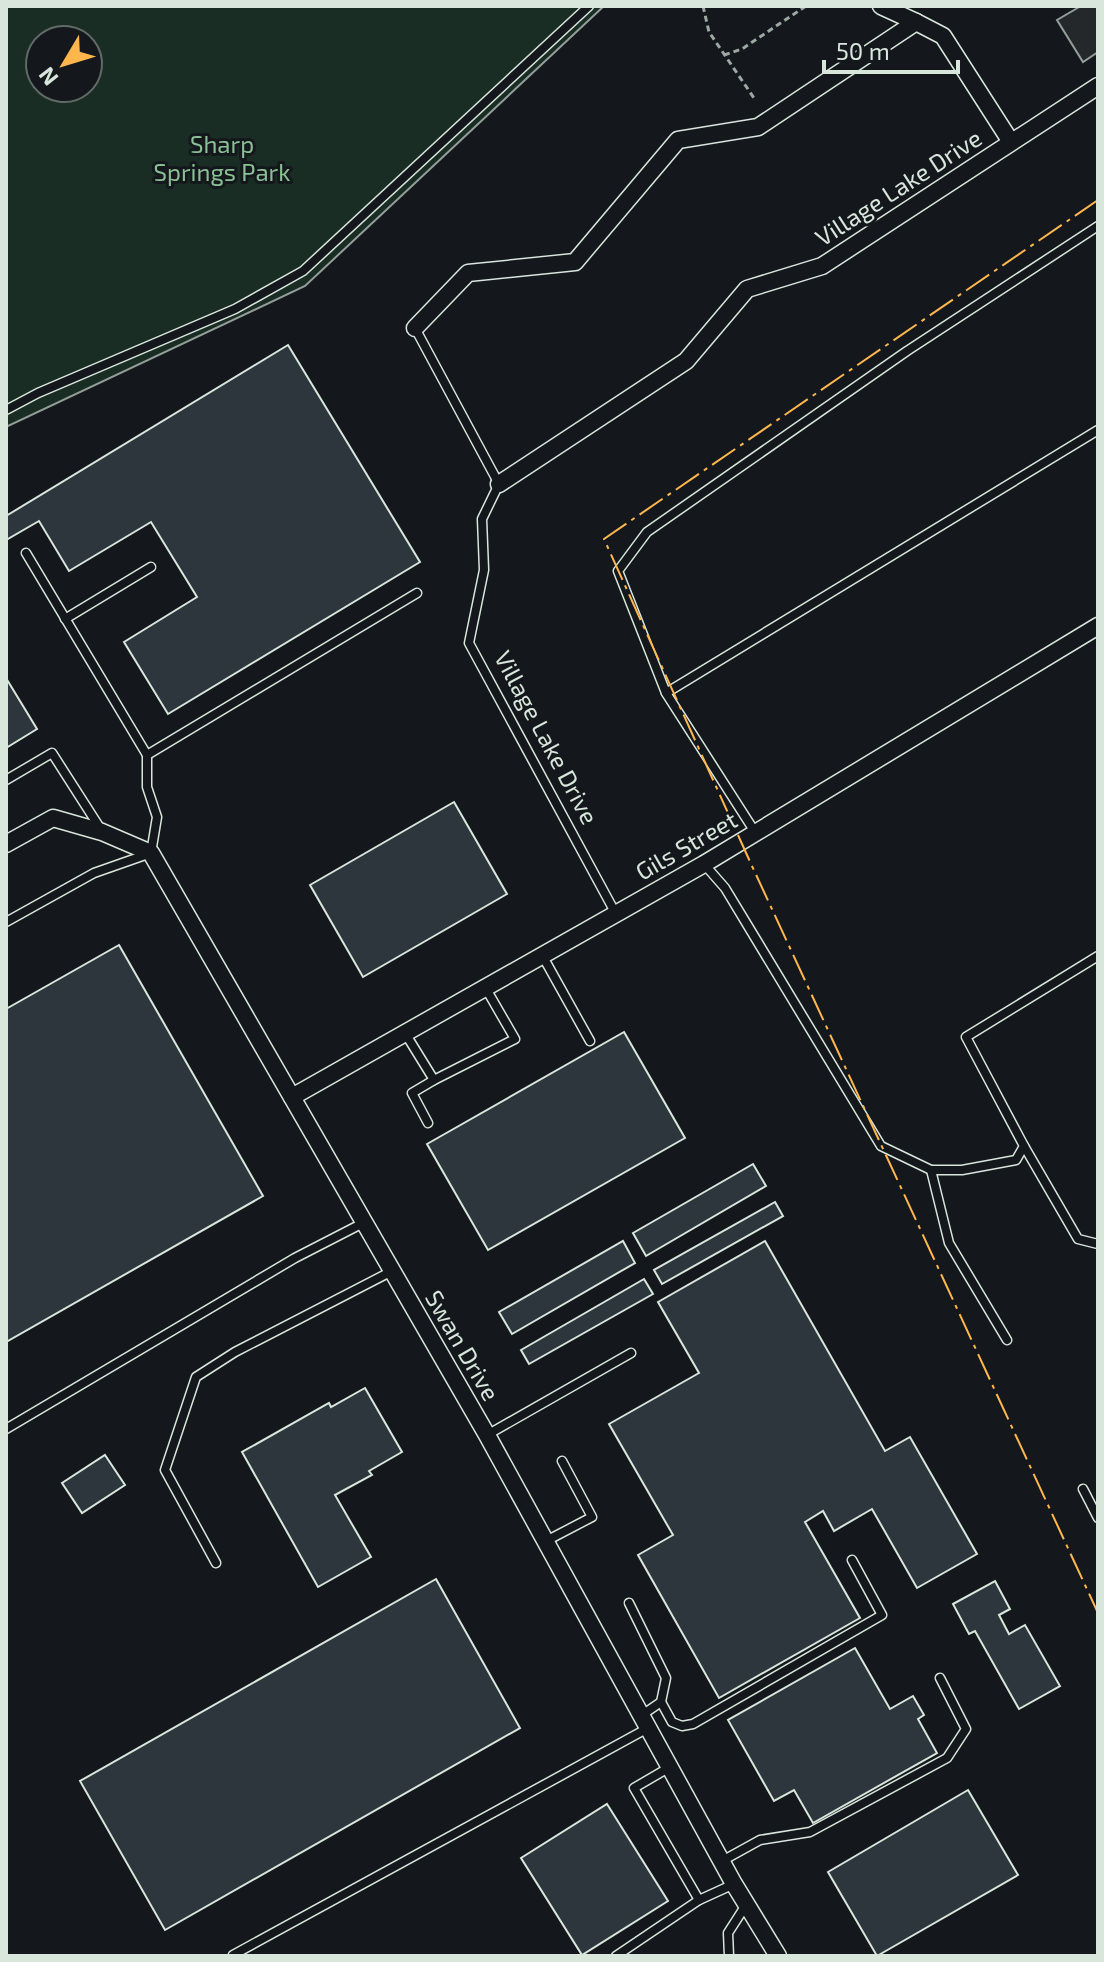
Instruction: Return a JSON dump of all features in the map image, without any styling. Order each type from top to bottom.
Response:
[{"type":"street","name":"Village Lake Drive","points":[[881,6],[943,36],[1011,142]]},
{"type":"street","points":[[415,328],[468,273],[575,262],[678,140],[758,127],[916,22]]},
{"type":"street","name":"Village Lake Drive","points":[[499,484],[686,361],[747,289],[822,266],[1098,86]]},
{"type":"street","name":"Gils Street","points":[[292,1097],[704,864],[1098,626]]},
{"type":"street","points":[[6,844],[53,818],[102,832],[151,853]]},
{"type":"street","name":"Swan Drive","points":[[151,853],[487,1435],[734,1884],[778,1956]]},
{"type":"lane","points":[[6,410],[38,393],[235,309],[303,271],[589,6]]},
{"type":"lane","points":[[755,832],[666,693],[618,571],[647,532],[907,351],[1098,226]]},
{"type":"lane","points":[[415,328],[499,484]]},
{"type":"lane","points":[[666,693],[1098,430]]},
{"type":"lane","name":"Village Lake Drive","points":[[499,484],[482,519],[484,570],[469,643],[616,914]]},
{"type":"lane","points":[[6,922],[94,873],[151,853],[157,817],[147,787],[147,755],[26,553]]},
{"type":"lane","points":[[65,619],[151,567]]},
{"type":"lane","points":[[147,755],[417,593]]},
{"type":"lane","points":[[6,780],[52,753],[102,832]]},
{"type":"lane","points":[[704,864],[725,888],[881,1146],[931,1170],[962,1170],[1016,1160],[1024,1146]]},
{"type":"lane","points":[[542,955],[590,1041]]},
{"type":"lane","points":[[1098,956],[966,1037],[1078,1239],[1098,1244]]},
{"type":"lane","points":[[428,1123],[412,1093],[515,1039],[485,986]]},
{"type":"lane","points":[[405,1032],[434,1080]]},
{"type":"lane","points":[[931,1170],[949,1243],[1007,1340]]},
{"type":"lane","points":[[6,1429],[295,1258],[365,1222]]},
{"type":"lane","points":[[216,1563],[165,1470],[196,1377],[235,1352],[393,1271]]},
{"type":"lane","points":[[487,1435],[631,1353]]},
{"type":"lane","points":[[546,1541],[592,1517],[562,1461]]},
{"type":"lane","points":[[1083,1489],[1098,1518]]},
{"type":"lane","points":[[661,1702],[672,1722],[682,1726],[693,1724],[882,1615],[852,1560]]},
{"type":"lane","points":[[233,1955],[645,1721],[661,1702],[666,1678],[629,1603]]},
{"type":"lane","points":[[722,1861],[760,1840],[810,1832],[947,1758],[966,1729],[940,1678]]},
{"type":"lane","points":[[670,1766],[634,1788],[699,1900]]},
{"type":"lane","points":[[616,1956],[699,1900],[734,1884]]},
{"type":"lane","points":[[729,1956],[728,1933],[747,1904]]},
{"type":"path","points":[[703,6],[709,32],[754,98]]},
{"type":"path","points":[[724,55],[742,49],[806,6]]},
{"type":"green space","name":"Sharp Springs Park","points":[[6,6],[604,6],[305,286],[6,427]]},
{"type":"shaded area","points":[[1081,6],[1098,6],[1098,52],[1083,62],[1057,20]]},
{"type":"building","points":[[288,345],[420,562],[168,714],[124,642],[197,597],[151,522],[69,571],[39,521],[6,540],[6,516]]},
{"type":"building","points":[[6,678],[37,729],[6,748]]},
{"type":"building","points":[[454,802],[507,894],[363,977],[310,885]]},
{"type":"building","points":[[119,945],[263,1196],[6,1342],[6,1009]]},
{"type":"building","points":[[624,1032],[685,1138],[488,1250],[427,1144]]},
{"type":"building","points":[[753,1164],[766,1186],[646,1256],[633,1233]]},
{"type":"building","points":[[775,1202],[783,1216],[662,1284],[654,1270]]},
{"type":"building","points":[[623,1241],[635,1263],[512,1334],[499,1312]]},
{"type":"building","points":[[765,1241],[885,1451],[910,1437],[977,1554],[917,1588],[872,1509],[834,1531],[823,1511],[805,1522],[860,1618],[719,1698],[638,1555],[673,1535],[609,1424],[699,1373],[658,1302]]},
{"type":"building","points":[[644,1279],[653,1294],[529,1364],[521,1350]]},
{"type":"building","points":[[365,1388],[402,1452],[369,1471],[372,1475],[335,1495],[371,1557],[318,1587],[242,1452],[329,1403],[331,1407]]},
{"type":"building","points":[[105,1455],[125,1485],[82,1513],[62,1483]]},
{"type":"building","points":[[436,1579],[520,1728],[165,1930],[80,1781]]},
{"type":"building","points":[[995,1581],[1010,1609],[999,1615],[1009,1634],[1025,1625],[1060,1686],[1019,1709],[975,1631],[969,1634],[953,1604]]},
{"type":"building","points":[[855,1648],[890,1709],[913,1696],[924,1715],[918,1719],[937,1753],[813,1823],[794,1790],[774,1801],[728,1720]]},
{"type":"building","points":[[968,1790],[1018,1875],[877,1956],[828,1872]]},
{"type":"building","points":[[607,1804],[668,1901],[582,1955],[521,1858]]},
{"type":"power","points":[[1098,200],[604,539],[1098,1613]]}]
